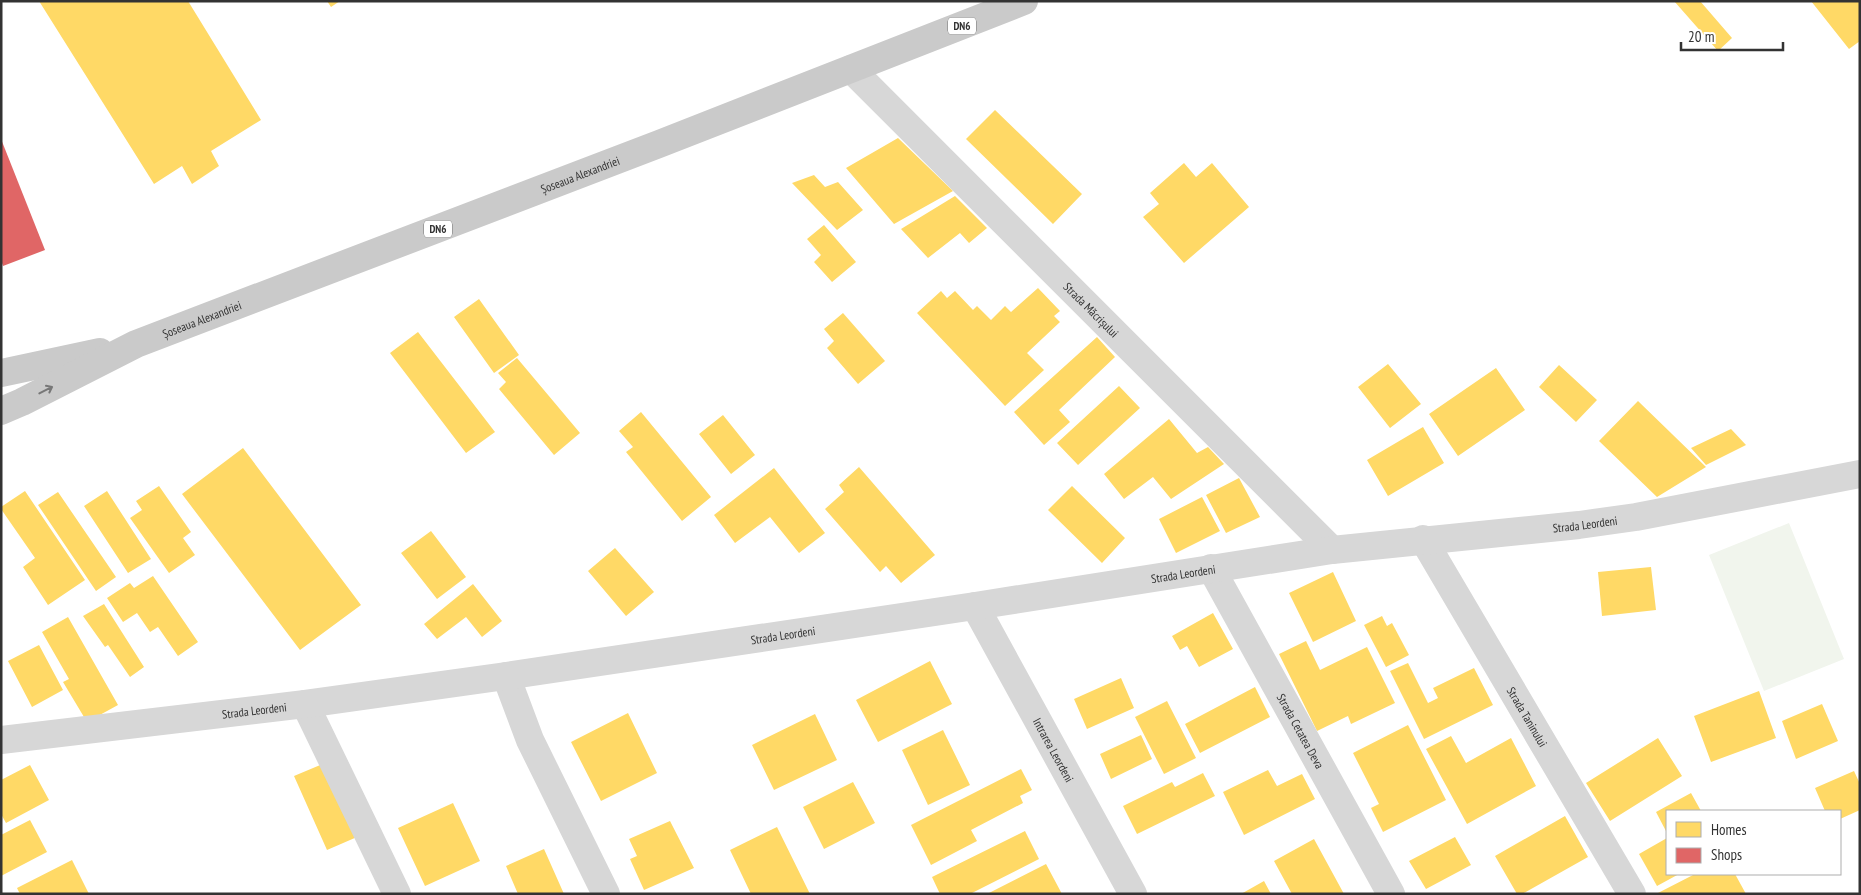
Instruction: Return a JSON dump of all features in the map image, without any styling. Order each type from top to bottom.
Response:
[{"type":"main road","name":"Șoseaua Alexandriei","points":[[1,410],[22,402],[136,344],[1024,1]]},
{"type":"main road","name":"Șoseaua Alexandriei","points":[[1,373],[136,344]]},
{"type":"street","name":"Strada Măcrișului","points":[[851,69],[1332,550]]},
{"type":"street","name":"Strada Leordeni","points":[[1,740],[304,704],[506,676],[975,606],[1332,550],[1423,539],[1528,531],[1608,521],[1860,474]]},
{"type":"street","name":"Strada Taninului","points":[[1423,539],[1632,894]]},
{"type":"street","name":"Strada Cetatea Deva","points":[[1211,568],[1391,894]]},
{"type":"street","name":"Intrarea Leordeni","points":[[975,606],[1133,894]]},
{"type":"street","points":[[506,676],[530,740],[606,894]]},
{"type":"street","points":[[304,704],[396,894]]},
{"type":"shaded area","points":[[1789,523],[1844,659],[1764,691],[1709,555]]},
{"type":"building: Homes","points":[[39,1],[188,1],[261,120],[211,151],[219,166],[192,184],[182,166],[154,184]]},
{"type":"building: Homes","points":[[327,1],[340,1],[331,7]]},
{"type":"building: Homes","points":[[1674,1],[1700,1],[1732,38],[1718,51]]},
{"type":"building: Homes","points":[[1811,1],[1860,1],[1860,41],[1849,49]]},
{"type":"building: Homes","points":[[995,110],[1082,194],[1053,224],[966,139]]},
{"type":"building: Homes","points":[[898,138],[953,191],[894,224],[846,168]]},
{"type":"building: Homes","points":[[1184,163],[1196,177],[1212,163],[1249,207],[1184,263],[1143,217],[1159,204],[1150,193]]},
{"type":"building: Homes","points":[[814,175],[825,187],[838,182],[863,210],[837,230],[792,183]]},
{"type":"building: Homes","points":[[955,196],[987,228],[969,243],[960,233],[928,258],[901,229]]},
{"type":"building: Homes","points":[[824,225],[856,262],[832,282],[814,262],[821,255],[807,239]]},
{"type":"building: Homes","points":[[1038,288],[1060,311],[1054,316],[1060,322],[1027,353],[1044,370],[1005,406],[917,313],[941,291],[947,298],[955,291],[973,310],[977,306],[991,320],[1005,306],[1011,312]]},
{"type":"building: Homes","points":[[479,299],[519,355],[494,373],[454,317]]},
{"type":"building: Homes","points":[[843,313],[885,361],[858,384],[827,348],[834,341],[824,329]]},
{"type":"building: Homes","points":[[418,332],[495,432],[466,453],[390,353]]},
{"type":"building: Homes","points":[[1097,337],[1115,357],[1059,410],[1070,422],[1044,445],[1014,412]]},
{"type":"building: Homes","points":[[517,358],[580,433],[554,455],[499,389],[506,382],[498,373]]},
{"type":"building: Homes","points":[[1388,364],[1421,404],[1390,428],[1358,387]]},
{"type":"building: Homes","points":[[1559,365],[1597,400],[1576,422],[1539,387]]},
{"type":"building: Homes","points":[[1496,368],[1525,410],[1458,456],[1429,414]]},
{"type":"building: Homes","points":[[1119,386],[1140,408],[1078,465],[1057,443]]},
{"type":"building: Homes","points":[[1638,401],[1706,467],[1657,497],[1599,441]]},
{"type":"building: Homes","points":[[641,412],[711,497],[682,521],[626,452],[633,447],[619,431]]},
{"type":"building: Homes","points":[[723,415],[755,455],[731,474],[699,434]]},
{"type":"building: Homes","points":[[1169,419],[1197,453],[1208,447],[1224,464],[1171,499],[1153,477],[1124,499],[1104,474]]},
{"type":"building: Homes","points":[[1423,427],[1444,463],[1388,496],[1367,460]]},
{"type":"building: Homes","points":[[1731,429],[1746,445],[1706,465],[1691,448]]},
{"type":"building: Homes","points":[[243,448],[361,605],[300,650],[182,494]]},
{"type":"building: Homes","points":[[859,467],[935,555],[901,583],[886,566],[880,572],[825,509],[844,492],[839,485]]},
{"type":"building: Homes","points":[[774,468],[825,533],[799,553],[770,517],[735,543],[714,515]]},
{"type":"building: Homes","points":[[1239,478],[1260,517],[1226,533],[1206,495]]},
{"type":"building: Homes","points":[[159,486],[191,532],[183,538],[195,555],[169,573],[130,518],[142,510],[136,501]]},
{"type":"building: Homes","points":[[1072,486],[1125,538],[1102,563],[1048,510]]},
{"type":"building: Homes","points":[[25,491],[85,580],[48,605],[23,567],[35,558],[1,509],[1,507]]},
{"type":"building: Homes","points":[[107,491],[151,559],[128,573],[84,506]]},
{"type":"building: Homes","points":[[58,492],[116,577],[96,591],[38,505]]},
{"type":"building: Homes","points":[[1202,497],[1220,531],[1176,553],[1159,519]]},
{"type":"building: Homes","points":[[431,531],[466,577],[437,599],[401,553]]},
{"type":"building: Homes","points":[[615,548],[654,592],[626,616],[588,571]]},
{"type":"building: Homes","points":[[1651,567],[1656,610],[1602,616],[1598,572]]},
{"type":"building: Homes","points":[[1333,572],[1356,621],[1313,642],[1289,593]]},
{"type":"building: Homes","points":[[153,576],[198,642],[178,656],[158,627],[150,632],[137,613],[123,622],[107,598],[130,583],[134,588]]},
{"type":"building: Homes","points":[[473,584],[502,621],[482,637],[466,617],[437,639],[424,624]]},
{"type":"building: Homes","points":[[104,604],[144,667],[130,677],[108,645],[105,647],[83,616]]},
{"type":"building: Homes","points":[[1213,613],[1233,649],[1199,667],[1187,646],[1180,650],[1172,636]]},
{"type":"building: Homes","points":[[1382,616],[1387,626],[1392,623],[1409,655],[1386,667],[1364,625]]},
{"type":"building: Homes","points":[[68,617],[118,705],[87,722],[63,682],[69,679],[42,632]]},
{"type":"building: Homes","points":[[1306,641],[1320,670],[1367,647],[1395,703],[1351,724],[1348,716],[1317,731],[1279,654]]},
{"type":"building: Homes","points":[[39,645],[63,690],[32,707],[8,661]]},
{"type":"building: Homes","points":[[930,661],[952,704],[878,742],[856,700]]},
{"type":"building: Homes","points":[[1408,663],[1428,703],[1438,698],[1433,688],[1474,668],[1493,705],[1424,739],[1390,671]]},
{"type":"building: Homes","points":[[1121,678],[1134,708],[1087,729],[1074,699]]},
{"type":"building: Homes","points":[[1255,687],[1270,717],[1200,753],[1185,724]]},
{"type":"building: Homes","points":[[1759,691],[1776,738],[1711,762],[1694,716]]},
{"type":"building: Homes","points":[[1167,701],[1196,758],[1164,774],[1135,717]]},
{"type":"building: Homes","points":[[1822,704],[1838,741],[1796,759],[1782,721]]},
{"type":"building: Homes","points":[[628,713],[657,773],[601,801],[571,742]]},
{"type":"building: Homes","points":[[815,714],[837,760],[774,790],[752,745]]},
{"type":"building: Homes","points":[[1408,725],[1446,800],[1383,832],[1371,808],[1379,804],[1353,753]]},
{"type":"building: Homes","points":[[943,730],[970,785],[928,805],[902,750]]},
{"type":"building: Homes","points":[[1141,735],[1152,759],[1111,779],[1100,754]]},
{"type":"building: Homes","points":[[1451,736],[1466,763],[1511,738],[1536,786],[1467,824],[1426,749]]},
{"type":"building: Homes","points":[[1658,738],[1682,776],[1610,821],[1586,783]]},
{"type":"building: Homes","points":[[325,763],[357,837],[327,850],[294,776]]},
{"type":"building: Homes","points":[[30,765],[49,800],[6,823],[1,814],[1,780]]},
{"type":"building: Homes","points":[[1021,769],[1032,790],[1020,796],[1023,803],[971,830],[977,841],[931,865],[911,825]]},
{"type":"building: Homes","points":[[1268,770],[1277,786],[1302,774],[1315,799],[1244,835],[1223,792]]},
{"type":"building: Homes","points":[[1854,771],[1860,784],[1860,810],[1841,819],[1841,810],[1825,810],[1815,788]]},
{"type":"building: Homes","points":[[1203,773],[1215,796],[1137,834],[1123,806],[1172,782],[1175,787]]},
{"type":"building: Homes","points":[[853,782],[875,823],[824,849],[803,807]]},
{"type":"building: Homes","points":[[1691,793],[1700,810],[1666,810],[1666,831],[1656,812]]},
{"type":"building: Homes","points":[[453,803],[480,861],[425,886],[398,828]]},
{"type":"building: Homes","points":[[1565,816],[1588,857],[1522,894],[1517,894],[1495,856]]},
{"type":"building: Homes","points":[[30,820],[47,852],[1,876],[1,835]]},
{"type":"building: Homes","points":[[670,821],[694,868],[644,890],[630,859],[637,856],[629,839]]},
{"type":"building: Homes","points":[[777,827],[810,894],[751,894],[730,850]]},
{"type":"building: Homes","points":[[1025,831],[1039,859],[970,894],[940,894],[932,877]]},
{"type":"building: Homes","points":[[1455,837],[1471,865],[1426,889],[1409,861]]},
{"type":"building: Homes","points":[[1314,839],[1344,894],[1292,894],[1274,861]]},
{"type":"building: Homes","points":[[1666,839],[1666,875],[1677,875],[1657,886],[1639,854]]},
{"type":"building: Homes","points":[[544,849],[564,894],[518,894],[506,866]]},
{"type":"building: Homes","points":[[72,860],[89,894],[20,894],[17,888]]},
{"type":"building: Homes","points":[[1046,864],[1062,894],[987,894]]},
{"type":"building: Homes","points":[[1693,875],[1736,875],[1746,894],[1656,894]]},
{"type":"building: Homes","points":[[1264,881],[1271,894],[1241,894]]},
{"type":"building: Shops","points":[[1,139],[45,250],[3,266],[1,260]]}]
